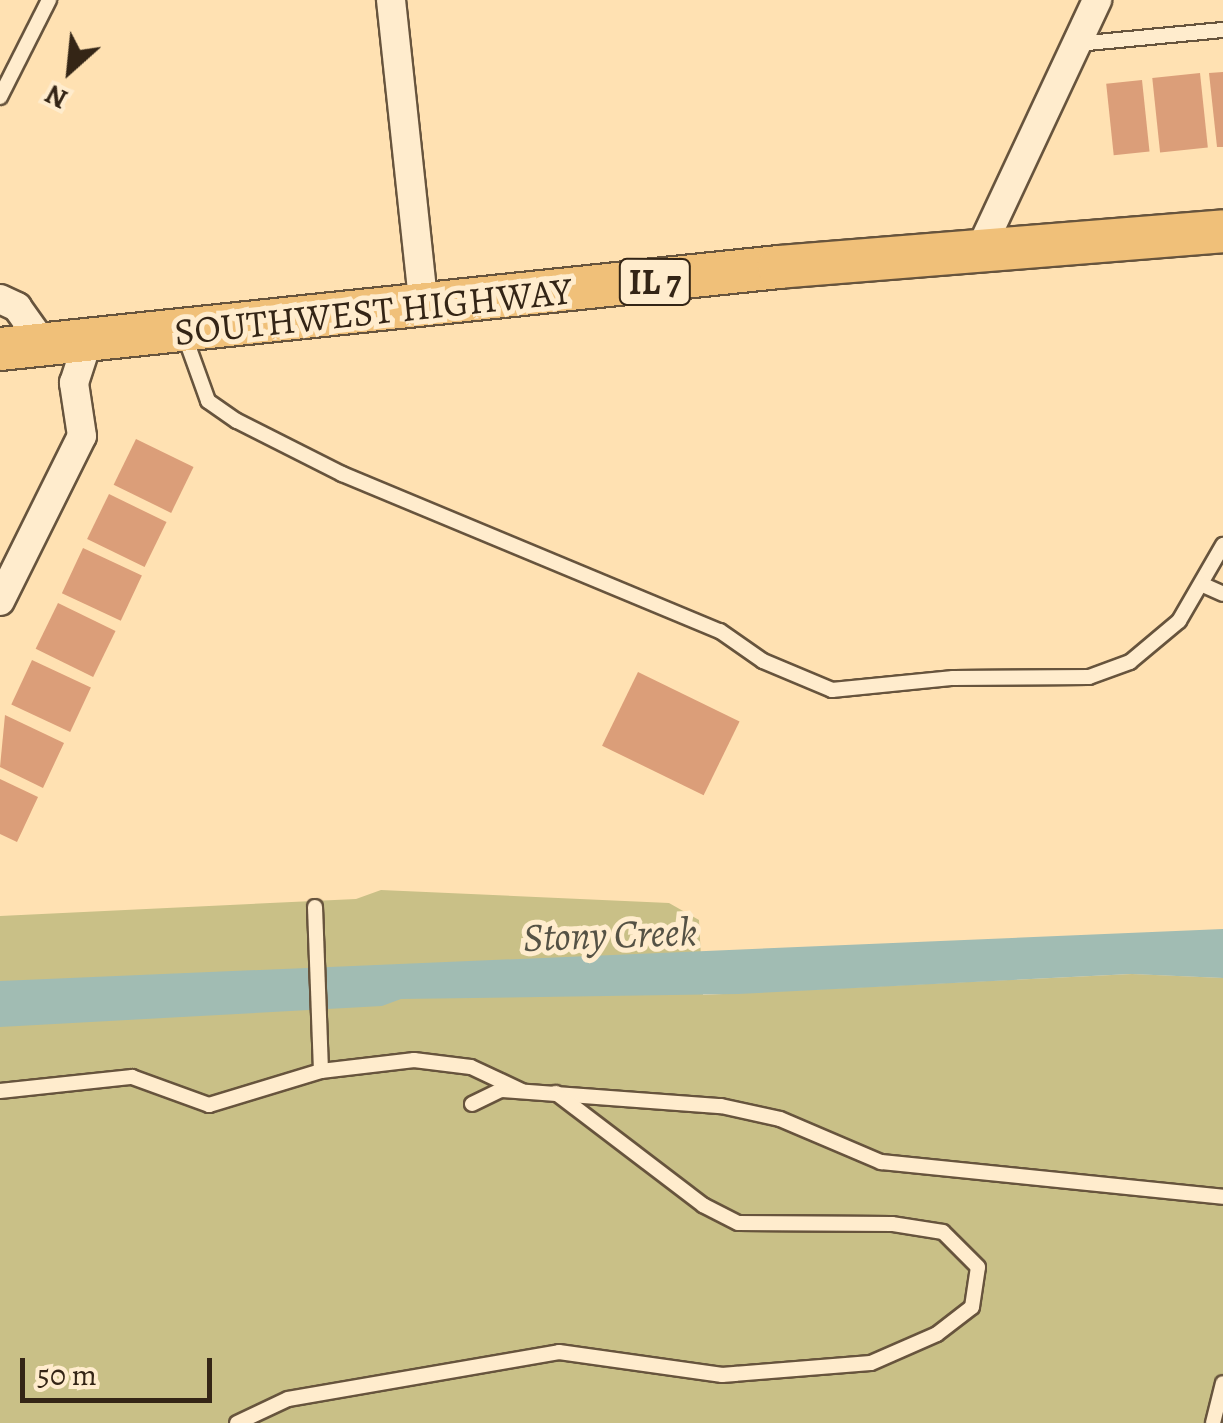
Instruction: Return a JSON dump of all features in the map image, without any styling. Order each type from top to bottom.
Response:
[{"type":"main road","name":"SOUTHWEST HIGHWAY","points":[[0,349],[424,310],[981,248],[1223,230]]},
{"type":"street","points":[[391,0],[424,310]]},
{"type":"street","points":[[981,248],[1097,0]]},
{"type":"street","points":[[0,299],[18,307],[44,345]]},
{"type":"street","points":[[0,602],[82,436],[74,383],[88,340]]},
{"type":"lane","points":[[0,98],[49,0]]},
{"type":"lane","points":[[1077,44],[1223,30]]},
{"type":"lane","points":[[183,331],[208,402],[237,421],[342,474],[720,630],[762,660],[832,690],[952,678],[1089,677],[1151,649],[1180,621],[1223,544]]},
{"type":"lane","points":[[1201,584],[1223,594]]},
{"type":"lane","points":[[315,907],[322,1071]]},
{"type":"lane","points":[[0,1092],[132,1078],[208,1105],[322,1071],[443,1062],[506,1080],[523,1091]]},
{"type":"lane","points":[[472,1104],[501,1090],[752,1111],[881,1162],[1223,1197]]},
{"type":"lane","points":[[237,1423],[288,1399],[559,1352],[722,1375],[871,1363],[938,1334],[972,1307],[978,1267],[943,1232],[892,1224],[738,1223],[703,1205],[556,1093]]},
{"type":"lane","points":[[1213,1423],[1223,1383]]},
{"type":"shaded area","points":[[381,890],[669,903],[699,920],[703,995],[1132,974],[1223,978],[1223,1423],[0,1423],[0,916],[356,899]]},
{"type":"water","points":[[1223,929],[1223,978],[1131,974],[738,994],[401,999],[382,1006],[0,1027],[0,981]]},
{"type":"building","points":[[1223,72],[1223,147],[1217,147],[1209,73]]},
{"type":"building","points":[[1200,73],[1208,148],[1160,153],[1152,78]]},
{"type":"building","points":[[1142,80],[1150,152],[1114,155],[1106,84]]},
{"type":"building","points":[[136,439],[194,467],[171,513],[114,485]]},
{"type":"building","points":[[109,494],[167,522],[145,567],[87,539]]},
{"type":"building","points":[[83,548],[142,575],[121,621],[62,593]]},
{"type":"building","points":[[58,603],[116,631],[93,677],[36,649]]},
{"type":"building","points":[[32,660],[91,687],[70,732],[11,704]]},
{"type":"building","points":[[638,672],[740,722],[704,795],[602,746]]},
{"type":"building","points":[[5,715],[64,743],[43,788],[0,767]]},
{"type":"building","points":[[0,779],[38,797],[17,842],[0,834]]},
{"type":"water label","name":"Stony Creek","points":[[610,935]]}]
